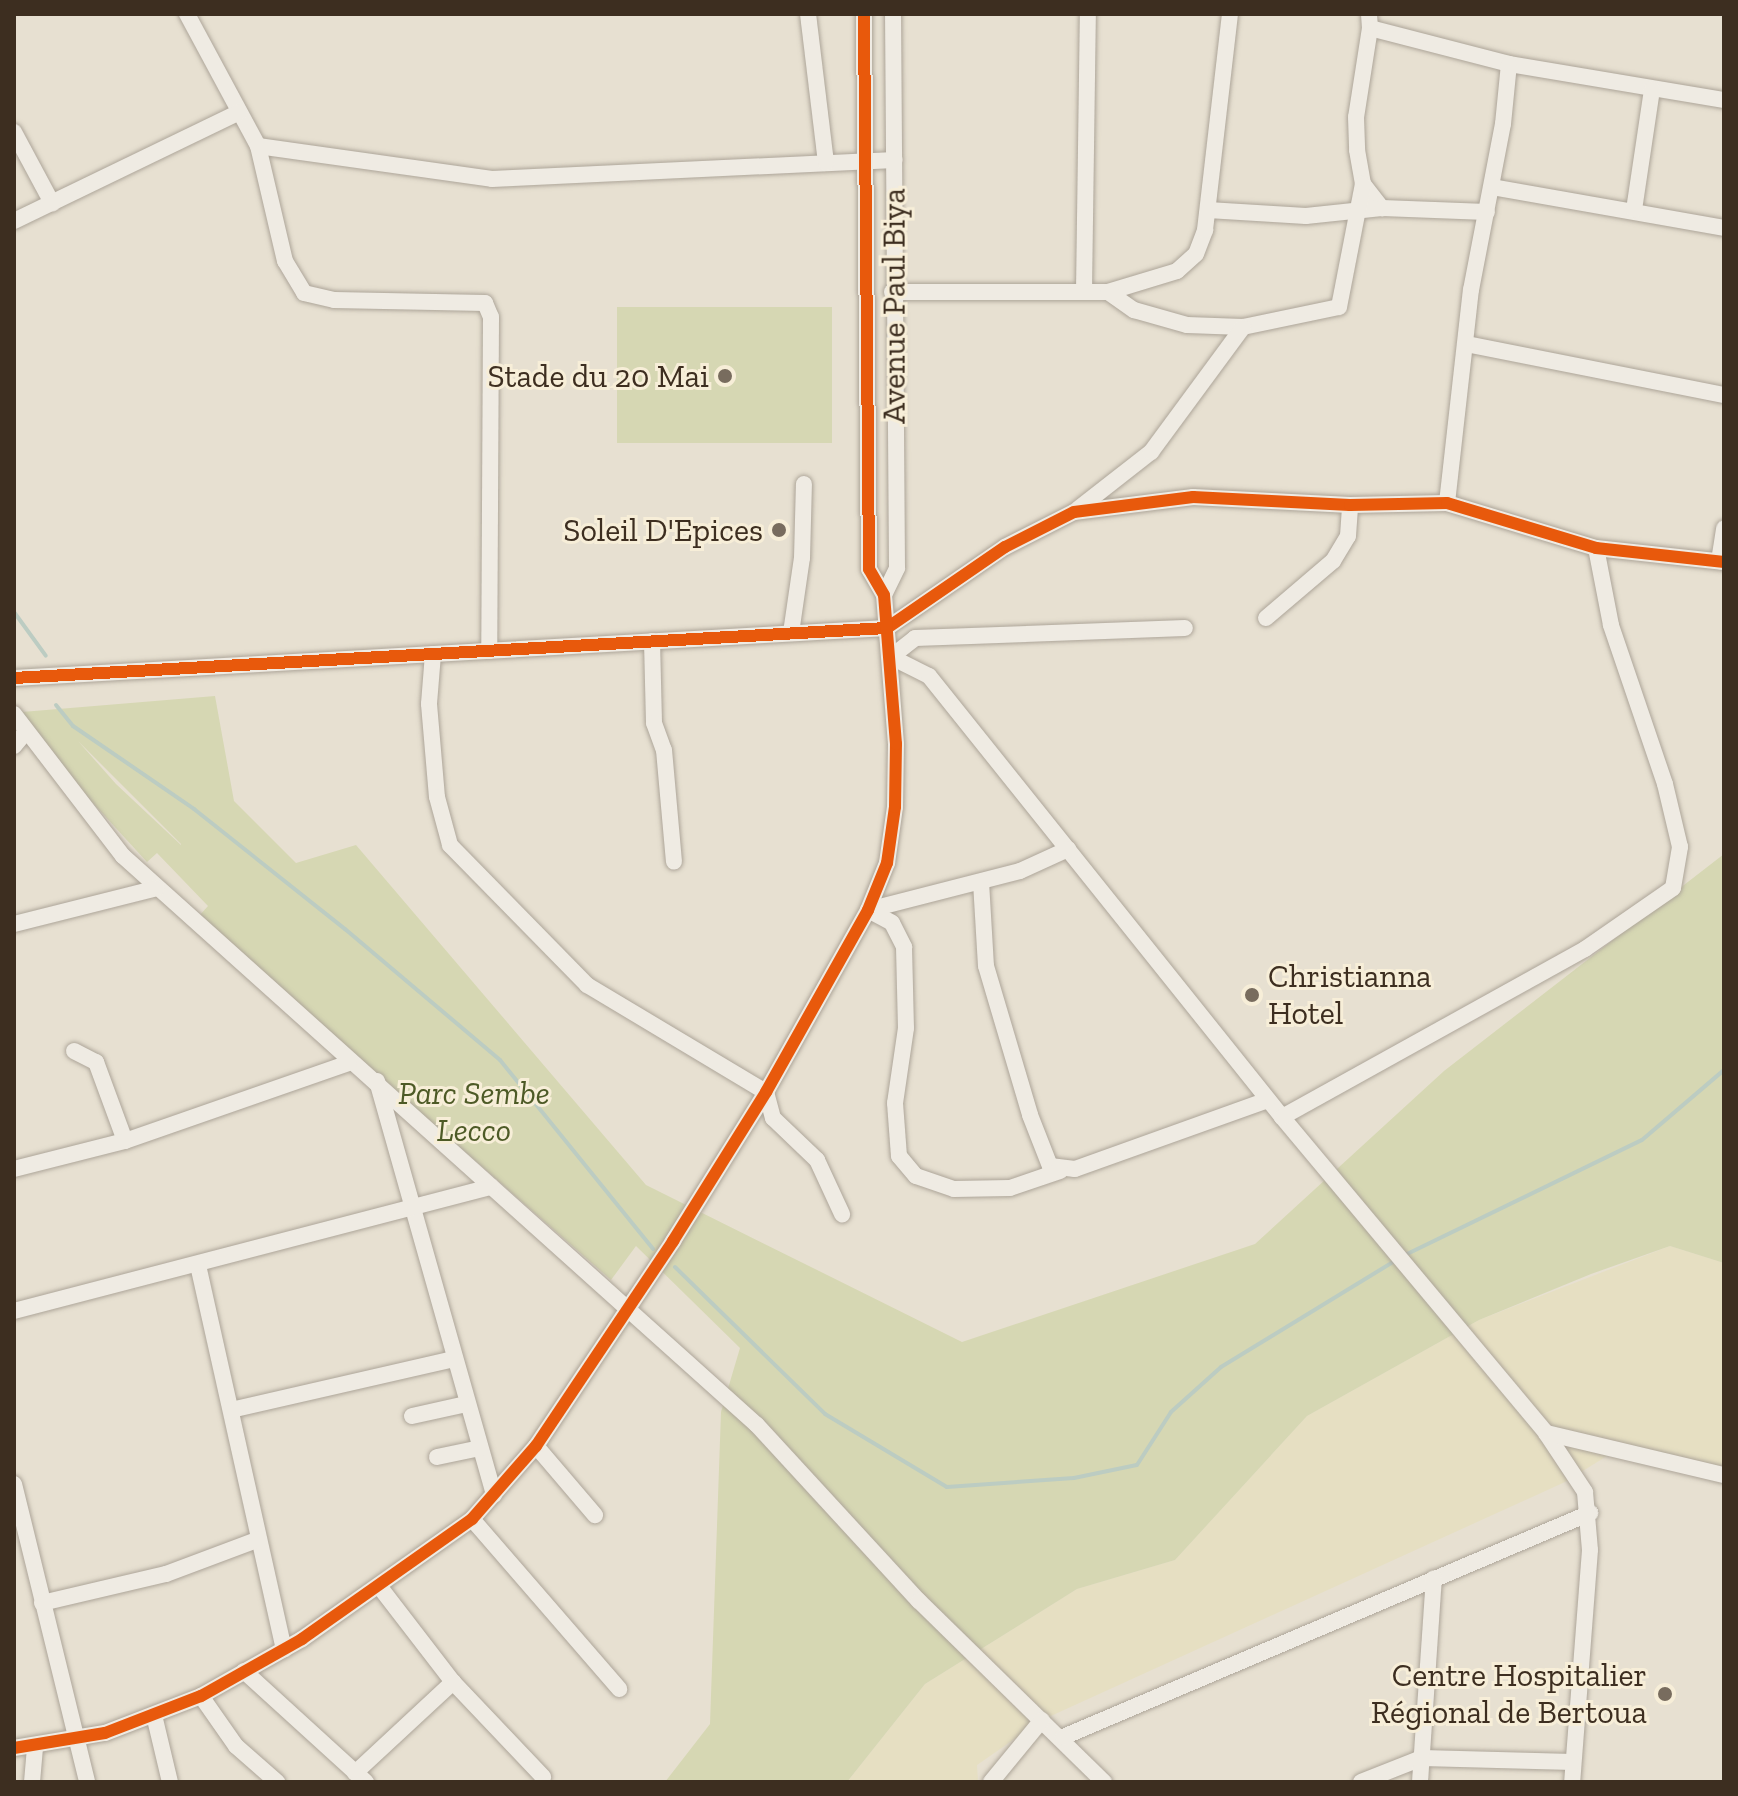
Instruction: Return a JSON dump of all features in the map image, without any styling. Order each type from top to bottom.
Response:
[{"type":"street","points":[[187,14],[258,146],[285,261],[304,293],[334,300],[485,303],[491,333],[489,651]]},
{"type":"street","points":[[199,35],[204,14]]},
{"type":"street","points":[[808,14],[826,163]]},
{"type":"street","points":[[14,1748],[77,1739],[154,1715],[201,1696],[284,1649],[472,1519],[536,1446],[627,1307],[766,1092],[868,910],[887,863],[895,807],[891,657],[884,595],[869,569],[864,14]]},
{"type":"street","name":"Avenue Paul Biya","points":[[884,595],[897,568],[892,292],[895,160],[893,14]]},
{"type":"street","points":[[1084,291],[1088,14]]},
{"type":"street","points":[[892,292],[1108,292],[1177,271],[1196,254],[1208,210],[1230,14]]},
{"type":"street","points":[[1108,292],[1134,310],[1187,325],[1243,327],[1339,307],[1354,212],[1363,184],[1356,117],[1370,21],[1509,64],[1724,100]]},
{"type":"street","points":[[1447,503],[1466,344],[1509,64]]},
{"type":"street","points":[[1634,210],[1652,89]]},
{"type":"street","points":[[14,221],[239,112]]},
{"type":"street","points":[[14,132],[52,203]]},
{"type":"street","points":[[258,146],[492,179],[895,160]]},
{"type":"street","points":[[1363,184],[1382,208]]},
{"type":"street","points":[[1492,187],[1724,228]]},
{"type":"street","points":[[1208,210],[1306,216],[1382,208],[1487,212]]},
{"type":"street","points":[[14,678],[887,628],[1005,547],[1074,512],[1151,452],[1243,327]]},
{"type":"street","points":[[1466,344],[1724,395]]},
{"type":"street","points":[[791,633],[802,558],[804,484]]},
{"type":"street","points":[[1074,512],[1193,497],[1350,505],[1447,503],[1596,548],[1722,561],[1724,528]]},
{"type":"street","points":[[1266,618],[1333,561],[1348,536],[1350,505]]},
{"type":"street","points":[[1282,1117],[1585,949],[1673,888],[1680,847],[1665,784],[1611,625],[1596,548]]},
{"type":"street","points":[[891,657],[915,638],[1185,628]]},
{"type":"street","points":[[652,641],[654,723],[664,750],[674,862]]},
{"type":"street","points":[[433,654],[429,704],[437,797],[450,845],[587,985],[766,1092],[773,1118],[817,1160],[842,1214]]},
{"type":"street","points":[[891,657],[929,676],[1268,1100],[1546,1433],[1585,1492],[1590,1513],[1572,1782]]},
{"type":"street","points":[[14,714],[20,740],[123,856],[349,1063],[376,1080],[757,1425],[919,1601],[1063,1737],[1104,1782]]},
{"type":"street","points":[[868,910],[981,882],[1068,849]]},
{"type":"street","points":[[981,882],[986,966],[1030,1115],[1050,1166],[1060,1171]]},
{"type":"street","points":[[14,924],[157,888]]},
{"type":"street","points":[[868,910],[892,923],[904,947],[906,1028],[895,1103],[899,1156],[916,1176],[954,1189],[1010,1188],[1190,1132],[1268,1100]]},
{"type":"street","points":[[74,1051],[96,1062],[125,1141]]},
{"type":"street","points":[[14,1169],[125,1141],[349,1063]]},
{"type":"street","points":[[376,1080],[494,1495]]},
{"type":"street","points":[[14,1311],[491,1187]]},
{"type":"street","points":[[198,1265],[284,1649]]},
{"type":"street","points":[[231,1410],[453,1359]]},
{"type":"street","points":[[412,1416],[466,1404]]},
{"type":"street","points":[[1546,1433],[1724,1475]]},
{"type":"street","points":[[536,1446],[595,1515]]},
{"type":"street","points":[[437,1457],[480,1448]]},
{"type":"street","points":[[14,1484],[87,1782]]},
{"type":"street","points":[[1063,1737],[1590,1513]]},
{"type":"street","points":[[472,1519],[619,1689]]},
{"type":"street","points":[[42,1603],[166,1574],[259,1539]]},
{"type":"street","points":[[1420,1782],[1434,1578]]},
{"type":"street","points":[[379,1586],[453,1682],[543,1777]]},
{"type":"street","points":[[244,1671],[360,1778],[453,1682]]},
{"type":"street","points":[[201,1696],[236,1746],[277,1782]]},
{"type":"street","points":[[154,1715],[170,1782]]},
{"type":"street","points":[[991,1782],[1042,1720]]},
{"type":"street","points":[[32,1782],[35,1745]]},
{"type":"street","points":[[1361,1782],[1422,1758],[1573,1762]]},
{"type":"shaded area","points":[[1670,1246],[1724,1263],[1724,1481],[1615,1451],[1565,1482],[1042,1720],[977,1765],[978,1782],[847,1782],[925,1684],[1077,1589],[1175,1560],[1307,1416],[1479,1320]]},
{"type":"green space","name":"Stade du 20 Mai","points":[[617,307],[832,307],[832,443],[617,443]]},
{"type":"green space","name":"Parc Sembe Lecco","points":[[215,696],[234,801],[296,863],[356,845],[646,1185],[962,1342],[1255,1244],[1444,1071],[1724,854],[1724,1263],[1670,1246],[1591,1274],[1479,1320],[1307,1416],[1175,1560],[1077,1589],[925,1684],[847,1782],[665,1782],[710,1724],[721,1412],[740,1348],[636,1246],[611,1280],[381,1078],[199,916],[208,906],[157,853],[147,862],[81,790],[22,712]],"holes":[[[78,741],[181,844],[116,784]]]},
{"type":"waterway","points":[[14,612],[46,656]]},
{"type":"waterway","points":[[56,705],[73,726],[194,809],[345,929],[500,1060],[653,1249]]},
{"type":"waterway","points":[[1405,1255],[1642,1140],[1724,1070]]},
{"type":"waterway","points":[[675,1267],[825,1414],[947,1487],[1074,1478],[1137,1465],[1171,1412],[1221,1367],[1398,1259]]},
{"type":"cycle path","points":[[14,1748],[105,1733],[201,1696],[302,1639],[472,1519],[536,1446],[673,1241],[766,1092],[868,910],[887,863],[895,807],[896,744],[884,595],[869,569],[864,14]]},
{"type":"cycle path","points":[[14,678],[887,628],[1005,547],[1074,512],[1193,497],[1350,505],[1447,503],[1596,548],[1724,562]]},
{"type":"place","name":"Stade du 20 Mai","points":[[725,376]]},
{"type":"place","name":"Soleil D'Epices","points":[[779,530]]},
{"type":"place","name":"Christianna Hotel","points":[[1252,995]]},
{"type":"place","name":"Centre Hospitalier Régional de Bertoua","points":[[1665,1694]]}]
